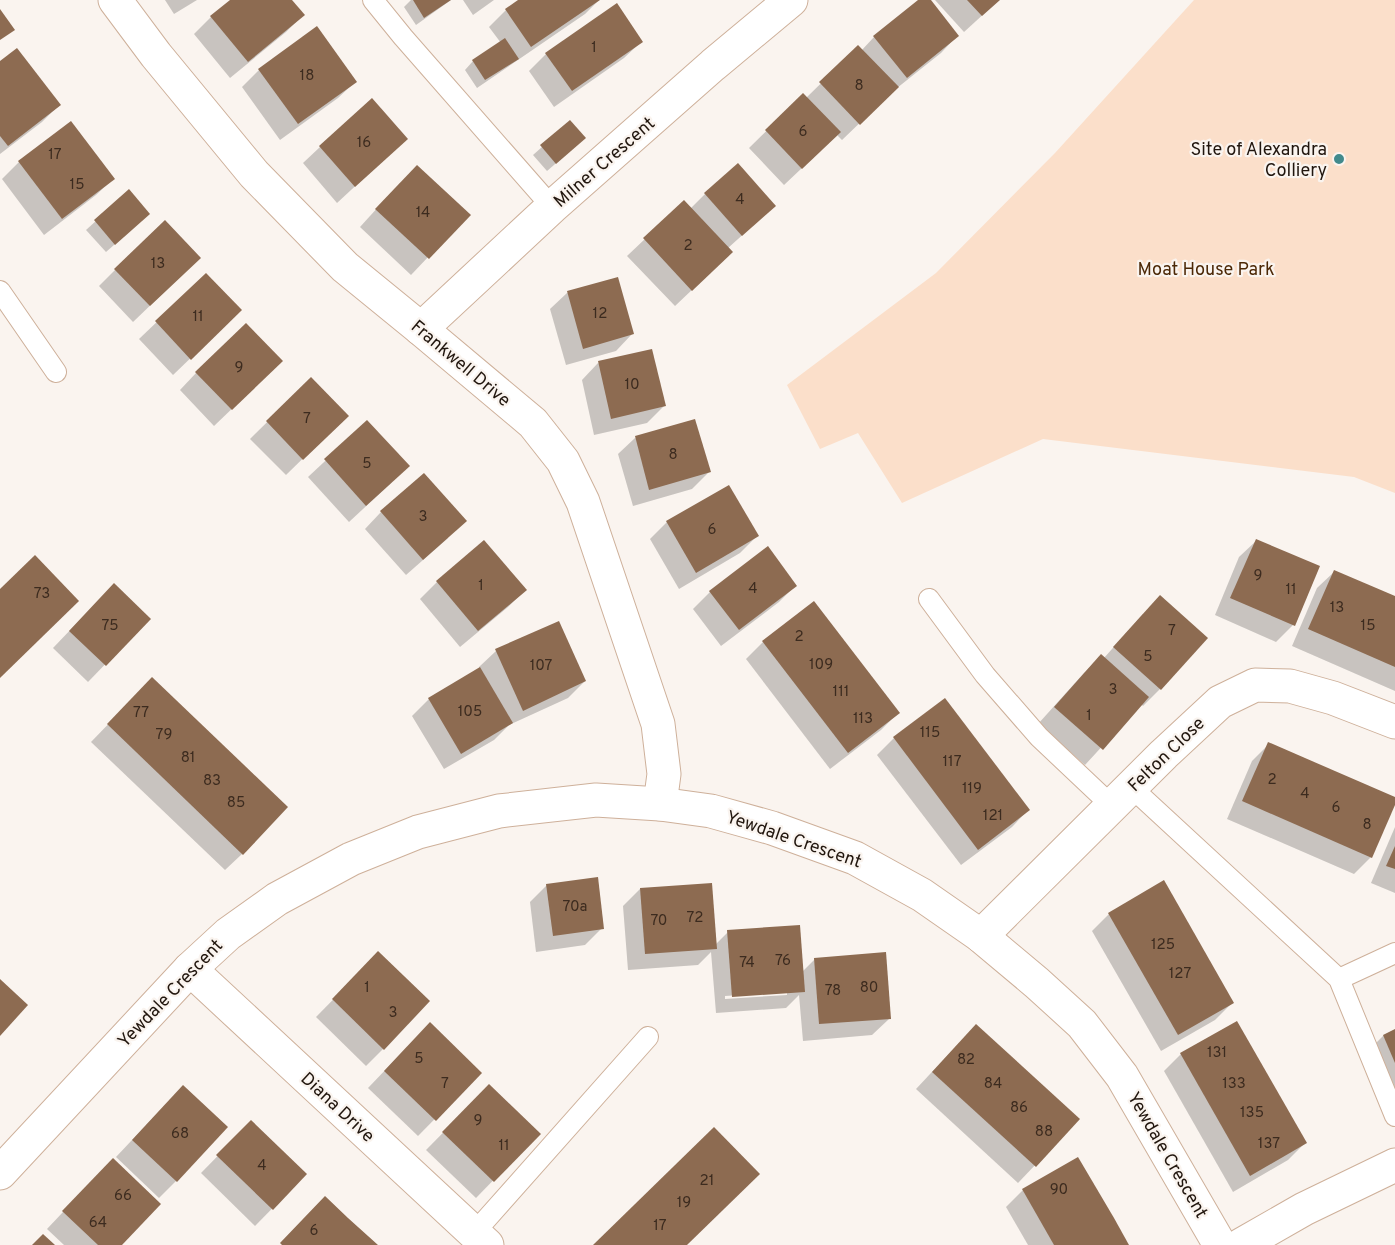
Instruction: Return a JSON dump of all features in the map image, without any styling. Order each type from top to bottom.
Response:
[{"type":"street","name":"Frankwell Drive","points":[[115,0],[156,55],[254,174],[345,267],[533,423],[563,460],[583,502],[658,724],[664,774],[660,804]]},
{"type":"street","name":"Milner Crescent","points":[[422,329],[552,207],[713,65],[791,0]]},
{"type":"street","name":"Felton Close","points":[[981,936],[1220,702],[1255,685],[1290,686],[1333,698],[1395,722]]},
{"type":"street","name":"Yewdale Crescent","points":[[0,1173],[190,969],[228,934],[277,899],[351,859],[418,832],[499,811],[596,801],[660,804],[711,811],[771,828],[855,858],[922,895],[981,936],[1082,1024],[1122,1076],[1220,1245]]},
{"type":"street","name":"Diana Drive","points":[[190,969],[480,1239]]},
{"type":"street","points":[[1241,1245],[1304,1209],[1395,1165]]},
{"type":"lane","points":[[373,0],[552,207]]},
{"type":"lane","points":[[0,291],[56,372]]},
{"type":"lane","points":[[929,599],[986,675],[1039,737],[1122,797],[1339,979],[1395,1116]]},
{"type":"lane","points":[[1339,979],[1395,953]]},
{"type":"lane","points":[[480,1239],[648,1037]]},
{"type":"green space","name":"Moat House Park","points":[[1194,0],[1395,0],[1395,493],[1354,477],[1043,439],[902,503],[858,433],[820,449],[787,385],[936,273],[1055,153]]},
{"type":"building","points":[[230,0],[292,0],[305,15],[248,62],[210,16]]},
{"type":"building","points":[[413,0],[451,0],[424,18]]},
{"type":"building","points":[[518,0],[600,0],[531,47],[505,9]]},
{"type":"building","points":[[918,0],[931,0],[959,36],[907,78],[873,36]]},
{"type":"building","points":[[967,0],[1000,0],[982,16]]},
{"type":"building","points":[[617,3],[643,42],[572,91],[545,53]]},
{"type":"building","points":[[0,9],[15,30],[0,40]]},
{"type":"building","points":[[317,26],[357,82],[298,124],[258,69]]},
{"type":"building","points":[[505,38],[519,59],[485,80],[472,60]]},
{"type":"building","points":[[858,45],[899,87],[860,125],[819,82]]},
{"type":"building","points":[[17,48],[61,105],[8,146],[0,136],[0,61]]},
{"type":"building","points":[[803,93],[841,132],[802,169],[765,130]]},
{"type":"building","points":[[372,98],[408,139],[355,187],[319,146]]},
{"type":"building","points":[[570,120],[586,138],[556,164],[540,145]]},
{"type":"building","points":[[71,121],[115,179],[62,219],[18,161]]},
{"type":"building","points":[[738,163],[776,206],[742,236],[704,193]]},
{"type":"building","points":[[417,165],[471,215],[429,259],[375,209]]},
{"type":"building","points":[[129,189],[150,214],[115,245],[94,220]]},
{"type":"building","points":[[684,200],[733,252],[692,291],[643,238]]},
{"type":"building","points":[[165,220],[201,258],[150,306],[114,269]]},
{"type":"building","points":[[206,273],[242,310],[191,360],[155,321]]},
{"type":"building","points":[[618,277],[634,334],[583,349],[567,291]]},
{"type":"building","points":[[246,323],[283,361],[232,410],[195,372]]},
{"type":"building","points":[[652,349],[666,406],[611,419],[598,361]]},
{"type":"building","points":[[311,377],[349,416],[303,460],[266,421]]},
{"type":"building","points":[[695,419],[711,472],[649,490],[635,436]]},
{"type":"building","points":[[367,420],[410,466],[366,506],[324,459]]},
{"type":"building","points":[[424,473],[467,521],[423,560],[380,511]]},
{"type":"building","points":[[729,485],[759,536],[696,573],[666,521]]},
{"type":"building","points":[[1256,539],[1320,566],[1295,626],[1230,598]]},
{"type":"building","points":[[484,540],[527,590],[478,631],[436,581]]},
{"type":"building","points":[[768,546],[797,586],[739,630],[709,591]]},
{"type":"building","points":[[35,555],[79,601],[0,678],[0,589]]},
{"type":"building","points":[[1334,570],[1395,596],[1395,667],[1308,629]]},
{"type":"building","points":[[114,583],[151,619],[106,666],[69,631]]},
{"type":"building","points":[[1160,595],[1208,638],[1161,690],[1113,647]]},
{"type":"building","points":[[814,601],[900,713],[848,753],[762,641]]},
{"type":"building","points":[[559,621],[586,681],[523,711],[495,649]]},
{"type":"building","points":[[1101,654],[1149,697],[1103,750],[1054,707]]},
{"type":"building","points":[[480,667],[513,723],[461,754],[428,698]]},
{"type":"building","points":[[152,677],[288,807],[243,855],[107,724]]},
{"type":"building","points":[[945,698],[1030,810],[978,850],[893,737]]},
{"type":"building","points":[[1268,742],[1395,797],[1395,805],[1372,858],[1242,801]]},
{"type":"building","points":[[1395,846],[1395,869],[1386,866]]},
{"type":"building","points":[[598,877],[604,929],[553,936],[546,884]]},
{"type":"building","points":[[1164,880],[1234,1003],[1178,1035],[1108,913]]},
{"type":"building","points":[[712,883],[717,949],[645,954],[640,888]]},
{"type":"building","points":[[800,925],[805,992],[732,997],[727,930]]},
{"type":"building","points":[[378,951],[430,1001],[384,1050],[332,999]]},
{"type":"building","points":[[886,952],[891,1019],[819,1024],[814,958]]},
{"type":"building","points":[[0,979],[28,1005],[0,1036]]},
{"type":"building","points":[[1237,1021],[1307,1143],[1250,1176],[1180,1053]]},
{"type":"building","points":[[430,1022],[482,1073],[436,1121],[384,1071]]},
{"type":"building","points":[[976,1024],[1080,1119],[1036,1167],[932,1072]]},
{"type":"building","points":[[1395,1029],[1395,1063],[1383,1035]]},
{"type":"building","points":[[489,1084],[541,1134],[494,1182],[442,1132]]},
{"type":"building","points":[[183,1085],[228,1127],[177,1182],[132,1140]]},
{"type":"building","points":[[251,1120],[307,1174],[273,1210],[216,1155]]},
{"type":"building","points":[[714,1127],[760,1174],[687,1245],[593,1245]]},
{"type":"building","points":[[1078,1157],[1129,1245],[1054,1245],[1022,1189]]},
{"type":"building","points":[[113,1158],[161,1204],[122,1245],[98,1245],[62,1211]]},
{"type":"building","points":[[325,1196],[378,1245],[282,1245],[280,1243]]},
{"type":"building","points":[[43,1234],[55,1245],[32,1245]]},
{"type":"place","name":"Site of Alexandra Colliery","points":[[1339,159]]}]
